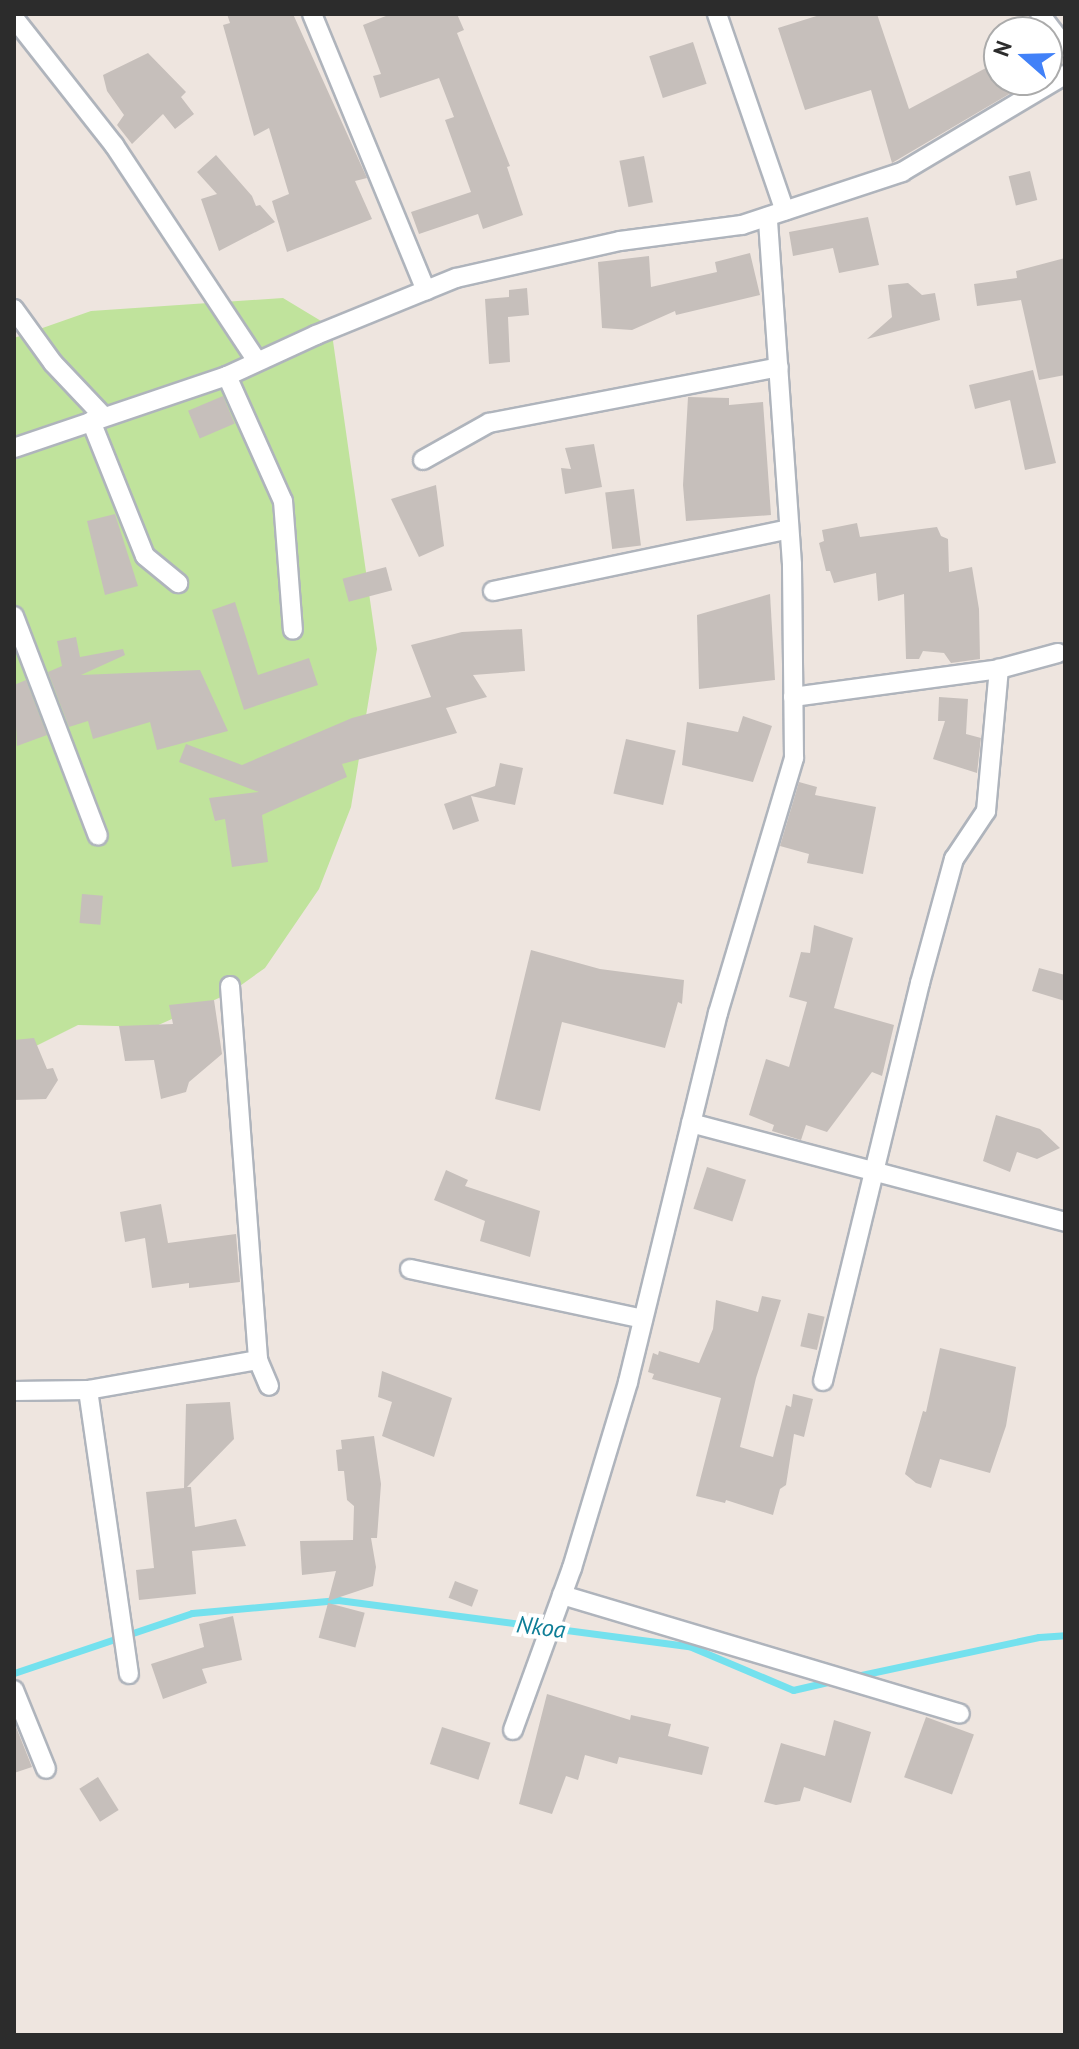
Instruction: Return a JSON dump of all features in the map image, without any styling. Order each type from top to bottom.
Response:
[{"type":"street","points":[[312,14],[426,290]]},
{"type":"street","points":[[513,1730],[562,1595],[628,1382],[718,1013],[794,758],[789,529],[779,367],[776,214],[717,14]]},
{"type":"street","points":[[1040,14],[1065,47]]},
{"type":"street","points":[[14,18],[114,145],[257,361]]},
{"type":"street","points":[[14,448],[227,376],[456,278],[620,241],[742,225],[902,172],[1065,75]]},
{"type":"street","points":[[14,309],[98,419],[145,556],[178,583]]},
{"type":"street","points":[[423,460],[489,423],[779,367]]},
{"type":"street","points":[[227,376],[283,501],[293,630]]},
{"type":"street","points":[[493,591],[789,529]]},
{"type":"street","points":[[14,616],[98,836]]},
{"type":"street","points":[[793,697],[999,669],[1058,653]]},
{"type":"street","points":[[823,1381],[873,1171],[954,859],[986,811],[999,669]]},
{"type":"street","points":[[230,986],[258,1360],[269,1386]]},
{"type":"street","points":[[691,1123],[1065,1222]]},
{"type":"street","points":[[410,1269],[643,1319]]},
{"type":"street","points":[[14,1391],[88,1390],[258,1360]]},
{"type":"street","points":[[88,1390],[129,1674]]},
{"type":"street","points":[[562,1595],[960,1714]]},
{"type":"street","points":[[14,1690],[46,1769]]},
{"type":"green space","points":[[283,298],[331,327],[377,649],[351,807],[319,889],[265,968],[230,993],[154,1027],[78,1025],[14,1057],[14,338],[91,311]]},
{"type":"building","points":[[227,14],[293,14],[367,178],[355,181],[372,219],[287,252],[272,201],[289,194],[269,128],[254,136],[223,25],[230,23]]},
{"type":"building","points":[[391,14],[457,14],[464,30],[457,33],[510,166],[507,167],[523,215],[483,229],[478,214],[419,234],[411,212],[471,192],[445,120],[454,117],[439,78],[380,98],[373,76],[381,74],[363,25]]},
{"type":"building","points":[[823,14],[877,14],[909,109],[983,70],[983,96],[1006,96],[892,163],[871,90],[805,110],[778,28]]},
{"type":"building","points":[[693,42],[707,84],[663,98],[649,56]]},
{"type":"building","points":[[148,53],[186,92],[181,97],[194,114],[175,129],[163,114],[132,144],[117,125],[124,115],[107,91],[103,75]]},
{"type":"building","points":[[216,155],[252,196],[256,206],[260,205],[275,222],[219,251],[201,199],[217,194],[197,172]]},
{"type":"building","points":[[644,156],[653,202],[628,207],[619,161]]},
{"type":"building","points":[[1030,171],[1037,200],[1016,205],[1009,176]]},
{"type":"building","points":[[868,217],[879,265],[839,273],[833,248],[793,256],[789,232]]},
{"type":"building","points":[[750,253],[760,295],[676,315],[675,311],[632,330],[602,328],[598,262],[649,256],[651,287],[717,272],[715,262]]},
{"type":"building","points":[[1065,258],[1065,375],[1039,380],[1021,300],[977,306],[974,284],[1017,278],[1016,271]]},
{"type":"building","points":[[908,283],[922,295],[935,293],[940,320],[867,339],[892,317],[888,285]]},
{"type":"building","points":[[527,288],[529,315],[508,317],[510,362],[489,364],[485,299],[509,297],[509,290]]},
{"type":"building","points":[[1033,370],[1056,463],[1025,470],[1010,400],[975,409],[969,385]]},
{"type":"building","points":[[223,396],[235,424],[200,438],[188,411]]},
{"type":"building","points":[[688,397],[729,398],[729,405],[763,402],[771,515],[686,521],[683,485]]},
{"type":"building","points":[[594,444],[602,487],[565,494],[561,468],[571,469],[565,448]]},
{"type":"building","points":[[436,485],[444,546],[419,557],[391,499]]},
{"type":"building","points":[[634,489],[641,546],[612,549],[605,493]]},
{"type":"building","points":[[115,514],[138,586],[105,595],[87,521]]},
{"type":"building","points":[[857,523],[860,537],[937,527],[941,536],[948,539],[949,572],[972,567],[979,609],[980,659],[951,663],[944,653],[923,651],[919,659],[906,659],[904,594],[878,601],[876,573],[834,583],[830,571],[826,571],[819,543],[824,541],[822,530]]},
{"type":"building","points":[[386,567],[392,590],[349,602],[343,579]]},
{"type":"building","points":[[770,594],[775,680],[699,689],[697,615]]},
{"type":"building","points":[[235,602],[258,675],[309,658],[318,685],[244,710],[212,610]]},
{"type":"building","points":[[522,629],[525,671],[473,675],[487,697],[446,708],[457,733],[342,764],[347,777],[262,815],[268,862],[232,867],[225,819],[215,821],[209,798],[259,792],[179,762],[186,744],[242,765],[352,718],[431,697],[411,645],[462,632]]},
{"type":"building","points":[[76,637],[80,657],[123,649],[125,655],[81,675],[200,670],[228,731],[157,750],[150,722],[93,739],[88,721],[69,727],[48,672],[62,666],[57,641]]},
{"type":"building","points":[[26,680],[47,735],[17,746],[14,685]]},
{"type":"building","points":[[939,697],[968,699],[966,734],[981,738],[977,773],[933,759],[945,721],[938,721]]},
{"type":"building","points":[[743,716],[772,726],[753,782],[682,765],[687,722],[738,732]]},
{"type":"building","points":[[626,739],[676,750],[663,805],[613,794]]},
{"type":"building","points":[[500,763],[523,768],[515,805],[471,796],[479,821],[453,830],[444,804],[495,786]]},
{"type":"building","points":[[799,782],[817,787],[815,795],[876,807],[863,874],[807,863],[809,854],[780,846]]},
{"type":"building","points":[[82,894],[103,896],[100,925],[79,923]]},
{"type":"building","points":[[814,925],[853,938],[834,1008],[894,1025],[882,1076],[872,1072],[827,1132],[806,1125],[801,1140],[772,1131],[774,1125],[749,1115],[766,1059],[789,1067],[807,1002],[789,997],[801,952],[810,953]]},
{"type":"building","points":[[531,950],[600,969],[684,980],[682,1004],[678,1002],[665,1048],[562,1022],[540,1111],[495,1099]]},
{"type":"building","points":[[1039,968],[1065,975],[1065,1001],[1032,991]]},
{"type":"building","points":[[214,1000],[222,1054],[189,1082],[186,1092],[161,1099],[154,1060],[125,1061],[119,1026],[173,1024],[169,1005]]},
{"type":"building","points":[[34,1038],[47,1069],[53,1068],[58,1080],[46,1099],[14,1100],[14,1040]]},
{"type":"building","points":[[996,1115],[1040,1129],[1060,1148],[1037,1159],[1017,1152],[1010,1172],[983,1161]]},
{"type":"building","points":[[707,1167],[746,1180],[732,1222],[693,1209]]},
{"type":"building","points":[[446,1170],[468,1180],[465,1186],[540,1211],[530,1257],[480,1241],[485,1221],[434,1200]]},
{"type":"building","points":[[161,1204],[168,1243],[236,1234],[240,1282],[189,1288],[189,1283],[152,1288],[145,1238],[125,1242],[120,1212]]},
{"type":"building","points":[[762,1296],[781,1300],[756,1378],[740,1447],[773,1457],[786,1405],[791,1407],[793,1394],[813,1399],[804,1437],[794,1434],[786,1485],[780,1489],[773,1515],[726,1500],[725,1503],[696,1496],[721,1398],[652,1379],[654,1374],[648,1372],[653,1353],[658,1355],[659,1351],[699,1363],[713,1329],[716,1300],[758,1312]]},
{"type":"building","points":[[808,1313],[825,1317],[817,1350],[800,1346]]},
{"type":"building","points":[[940,1348],[1016,1367],[1006,1426],[990,1473],[940,1459],[931,1488],[916,1483],[905,1474],[923,1411],[926,1412]]},
{"type":"building","points":[[382,1371],[452,1398],[434,1457],[382,1436],[392,1402],[378,1397]]},
{"type":"building","points":[[230,1402],[234,1439],[187,1487],[191,1487],[195,1527],[236,1519],[246,1546],[192,1551],[196,1594],[139,1600],[136,1570],[154,1568],[146,1492],[184,1488],[186,1404]]},
{"type":"building","points":[[374,1436],[381,1484],[377,1538],[371,1538],[376,1567],[373,1586],[328,1601],[336,1571],[302,1575],[300,1541],[353,1540],[354,1506],[347,1500],[344,1471],[338,1471],[336,1450],[342,1449],[341,1440]]},
{"type":"building","points":[[455,1581],[478,1590],[472,1607],[449,1598]]},
{"type":"building","points":[[328,1603],[365,1613],[355,1648],[319,1638]]},
{"type":"building","points":[[233,1616],[242,1660],[202,1669],[207,1683],[163,1699],[151,1664],[204,1647],[199,1624]]},
{"type":"building","points":[[547,1694],[630,1720],[631,1715],[671,1724],[668,1736],[709,1747],[702,1775],[619,1757],[617,1764],[585,1755],[578,1780],[566,1776],[552,1814],[519,1804]]},
{"type":"building","points":[[926,1717],[974,1734],[952,1795],[904,1777]]},
{"type":"building","points":[[834,1720],[871,1732],[851,1803],[804,1787],[800,1801],[776,1805],[764,1802],[781,1743],[825,1756]]},
{"type":"building","points":[[14,1722],[32,1767],[14,1773]]},
{"type":"building","points":[[442,1727],[491,1743],[478,1780],[430,1764]]},
{"type":"building","points":[[98,1777],[119,1810],[100,1822],[79,1789]]},
{"type":"waterway","name":"Nkoa","points":[[14,1673],[192,1613],[338,1600],[689,1646],[793,1690],[832,1681]]},
{"type":"waterway","name":"Nkoa","points":[[852,1677],[1039,1637],[1065,1635]]}]
